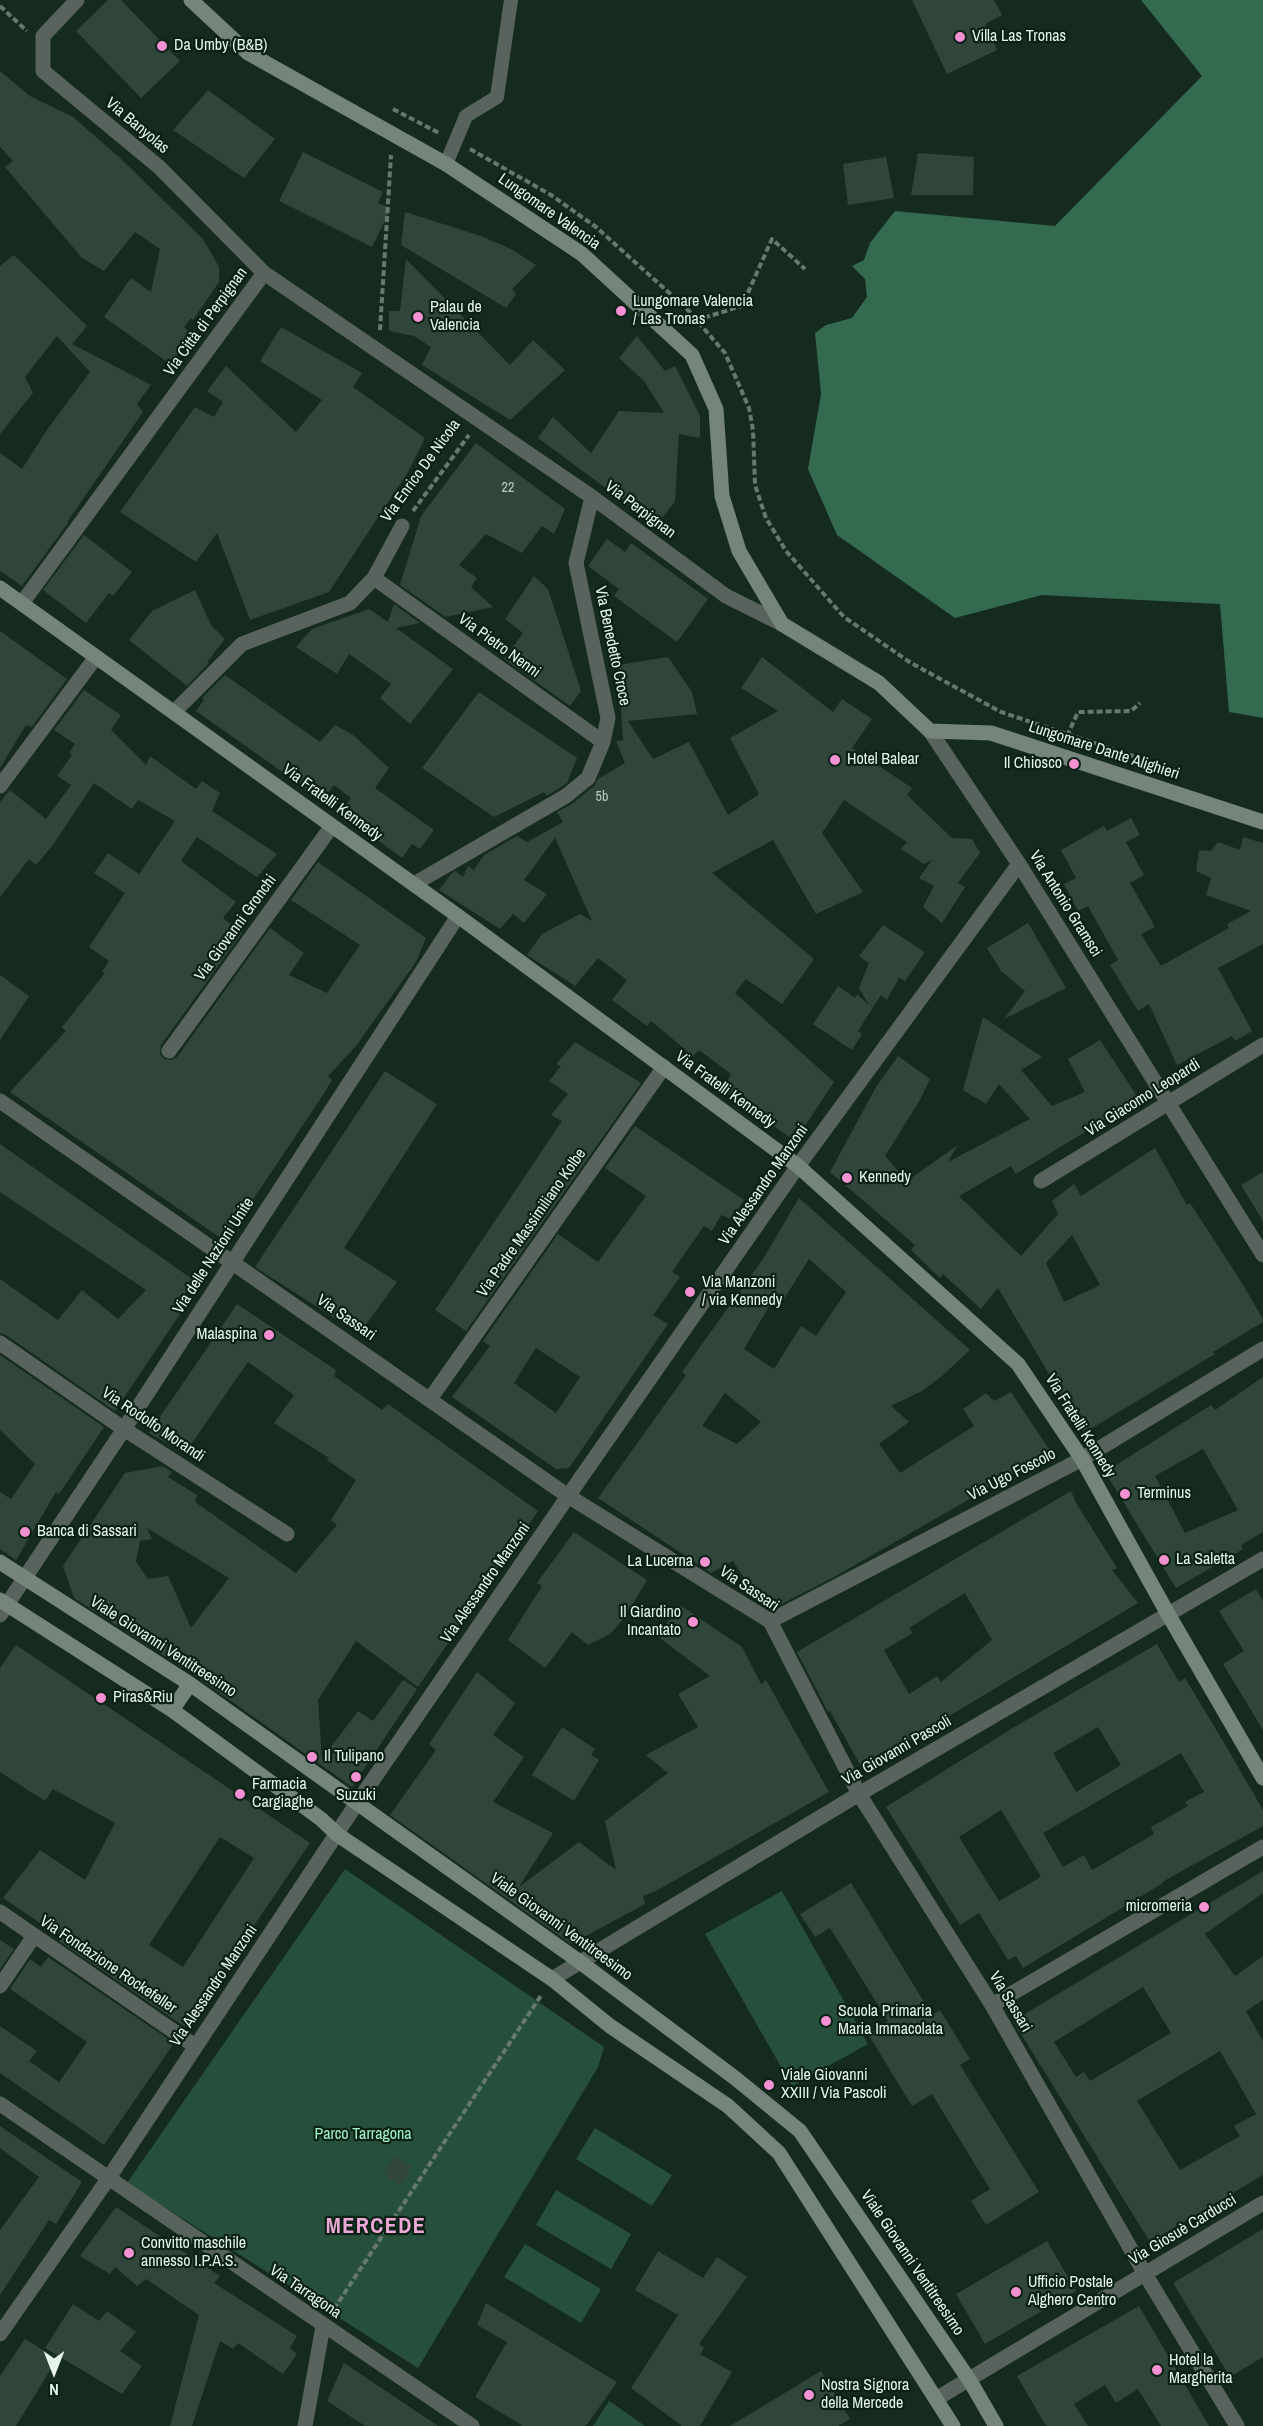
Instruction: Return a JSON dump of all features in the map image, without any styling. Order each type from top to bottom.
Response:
[{"type":"street","points":[[43,36],[77,0]]},
{"type":"street","name":"Lungomare Valencia","points":[[191,0],[248,53],[446,164],[582,254],[692,355],[716,409],[722,496],[739,551],[782,624]]},
{"type":"street","name":"Via Banyolas","points":[[43,36],[43,71],[159,167],[264,273]]},
{"type":"street","name":"Via Città di Perpignan","points":[[22,603],[264,273],[479,421]]},
{"type":"street","name":"Via Perpignan","points":[[479,421],[592,497],[726,596],[782,624]]},
{"type":"street","name":"Via Benedetto Croce","points":[[414,884],[566,796],[588,778],[603,742],[608,718],[576,562],[592,497]]},
{"type":"street","name":"Via Enrico De Nicola","points":[[174,712],[242,644],[350,603],[374,578],[402,526]]},
{"type":"street","name":"Via Pietro Nenni","points":[[374,578],[603,742]]},
{"type":"street","name":"Via Fratelli Kennedy","points":[[0,588],[414,884],[798,1166],[1018,1364],[1082,1459],[1263,1778]]},
{"type":"street","name":"Via Antonio Gramsci","points":[[782,624],[879,683],[930,730],[1019,864],[1263,1255]]},
{"type":"street","points":[[0,786],[96,657]]},
{"type":"street","name":"Lungomare Dante Alighieri","points":[[930,730],[991,733],[1263,822]]},
{"type":"street","name":"Via Giovanni Gronchi","points":[[168,1051],[332,825]]},
{"type":"street","name":"Via Alessandro Manzoni","points":[[0,2334],[108,2179],[357,1803],[568,1496],[798,1166],[1019,864]]},
{"type":"street","name":"Via delle Nazioni Unite","points":[[2,1607],[25,1579],[124,1429],[458,916]]},
{"type":"street","name":"Via Giacomo Leopardi","points":[[1041,1181],[1263,1045]]},
{"type":"street","name":"Via Padre Massimiliano Kolbe","points":[[430,1399],[664,1067]]},
{"type":"street","name":"Via Sassari","points":[[0,1101],[232,1260],[568,1496],[770,1621],[859,1794],[992,2005],[1144,2274],[1237,2426]]},
{"type":"street","name":"Via Rodolfo Morandi","points":[[0,1343],[124,1429],[287,1534]]},
{"type":"street","name":"Via Ugo Foscolo","points":[[770,1621],[1082,1459],[1263,1349]]},
{"type":"street","name":"Via Giovanni Pascoli","points":[[552,1979],[859,1794],[1263,1559]]},
{"type":"street","name":"Viale Giovanni Ventitreesimo","points":[[0,1562],[190,1684],[580,1962],[735,2078],[800,2130],[970,2381],[996,2426]]},
{"type":"street","points":[[2,1607],[172,1710],[338,1834],[552,1979],[610,2026],[729,2106],[779,2153],[953,2426]]},
{"type":"street","points":[[172,1710],[190,1684]]},
{"type":"street","points":[[992,2005],[1263,1847]]},
{"type":"street","name":"Via Fondazione Rockefeller","points":[[0,1912],[195,2046]]},
{"type":"street","points":[[0,1986],[34,1936]]},
{"type":"street","name":"Via Tarragona","points":[[0,2104],[472,2426]]},
{"type":"street","name":"Via Giosuè Carducci","points":[[936,2399],[970,2381],[1263,2203]]},
{"type":"street","points":[[305,2426],[323,2326]]},
{"type":"lane","points":[[446,164],[466,116],[497,97],[511,0]]},
{"type":"path","points":[[0,6],[35,38],[43,36]]},
{"type":"path","points":[[379,352],[392,134]]},
{"type":"path","points":[[665,330],[741,306],[772,239],[805,269]]},
{"type":"path","name":"Via Enrico De Nicola","points":[[402,526],[479,421]]},
{"type":"path","points":[[1058,755],[1078,712],[1131,711],[1140,703]]},
{"type":"path","points":[[323,2326],[552,1979]]},
{"type":"green space","name":"Parco Tarragona","points":[[345,1869],[604,2047],[598,2067],[418,2368],[127,2183]]},
{"type":"green space","points":[[782,1891],[868,2044],[792,2086],[705,1934]]},
{"type":"green space","points":[[595,2128],[672,2175],[652,2206],[576,2159]]},
{"type":"green space","points":[[556,2190],[631,2234],[611,2269],[536,2225]]},
{"type":"green space","points":[[525,2244],[601,2289],[581,2323],[504,2277]]},
{"type":"green space","points":[[609,2401],[645,2426],[593,2426]]},
{"type":"shaded area","points":[[1141,0],[1263,0],[1263,718],[1229,712],[1220,604],[1042,595],[955,618],[837,535],[808,469],[821,394],[815,333],[826,325],[852,318],[867,297],[865,279],[852,266],[864,260],[870,243],[895,211],[1055,226],[1202,76]]},
{"type":"building","points":[[108,0],[121,0],[180,61],[141,98],[76,31]]},
{"type":"building","name":"Villa Las Tronas","points":[[912,0],[994,0],[1002,15],[985,24],[997,50],[947,74]]},
{"type":"building","points":[[0,71],[30,96],[73,117],[119,157],[203,239],[219,267],[219,282],[193,320],[191,318],[184,327],[193,335],[170,364],[104,317],[131,278],[151,292],[160,249],[135,232],[104,271],[82,258],[5,167],[13,161],[0,147]]},
{"type":"building","points":[[208,90],[275,139],[244,178],[173,130]]},
{"type":"building","points":[[303,152],[383,192],[378,203],[391,208],[372,247],[279,201]]},
{"type":"building","points":[[918,153],[974,157],[973,195],[911,195]]},
{"type":"building","points":[[886,157],[894,198],[848,205],[843,164]]},
{"type":"building","points":[[405,212],[481,236],[511,249],[536,265],[512,289],[516,294],[506,308],[401,245]]},
{"type":"building","points":[[14,255],[87,326],[72,344],[151,385],[137,404],[143,412],[22,586],[0,571],[0,453],[22,469],[49,427],[90,372],[57,336],[25,377],[33,393],[0,434],[0,266]]},
{"type":"building","name":"Palau de Valencia","points":[[406,259],[510,365],[533,340],[565,370],[510,420],[422,365],[431,347],[414,336],[389,331],[389,311],[400,311]]},
{"type":"building","points":[[281,327],[362,373],[353,387],[425,438],[408,472],[329,592],[250,620],[217,533],[196,562],[120,512],[195,407],[214,417],[223,402],[207,391],[226,366],[296,432],[322,400],[260,361]]},
{"type":"building","points":[[637,336],[665,371],[675,366],[700,416],[700,438],[679,434],[675,502],[656,525],[538,438],[553,417],[591,453],[619,411],[664,413],[644,381],[619,358]]},
{"type":"building","points":[[476,443],[565,509],[554,534],[542,526],[522,553],[486,534],[459,565],[477,578],[471,587],[493,607],[446,617],[400,585],[421,516]]},
{"type":"building","points":[[84,535],[132,572],[113,596],[109,593],[86,623],[43,590]]},
{"type":"building","points":[[607,539],[625,552],[631,543],[708,599],[677,642],[614,596],[619,589],[588,566]]},
{"type":"building","points":[[534,576],[548,589],[581,691],[570,706],[504,659],[523,633],[505,619]]},
{"type":"building","points":[[195,590],[211,625],[225,639],[207,662],[209,663],[187,686],[129,640],[152,611]]},
{"type":"building","points":[[394,604],[420,623],[396,628],[453,669],[410,724],[380,698],[391,684],[349,654],[337,674],[296,647],[312,629],[369,609],[388,622]]},
{"type":"building","points":[[0,631],[67,679],[32,727],[26,725],[0,768]]},
{"type":"building","points":[[668,657],[692,692],[697,714],[628,721],[653,759],[689,742],[728,815],[759,794],[730,738],[778,711],[741,688],[762,657],[833,712],[842,699],[872,719],[852,748],[912,788],[907,795],[952,838],[972,839],[980,853],[958,883],[965,887],[942,923],[923,907],[934,886],[919,878],[932,860],[924,864],[901,849],[907,842],[844,800],[822,833],[863,892],[816,914],[773,840],[712,873],[814,959],[782,1004],[746,979],[735,993],[834,1082],[795,1141],[723,1090],[731,1074],[699,1050],[693,1056],[651,1021],[647,1026],[612,1000],[627,980],[598,958],[575,986],[527,955],[542,934],[580,914],[592,921],[555,838],[524,880],[547,894],[524,923],[513,914],[500,929],[439,890],[455,871],[463,877],[468,866],[474,870],[484,855],[517,836],[527,842],[563,822],[557,812],[572,804],[594,786],[598,779],[625,763],[616,741],[623,740],[618,665]]},
{"type":"building","points":[[225,675],[320,742],[335,725],[353,735],[389,768],[375,788],[434,830],[420,849],[412,844],[402,858],[341,813],[351,798],[334,785],[322,800],[196,711],[204,700],[202,698]]},
{"type":"building","points":[[84,690],[121,715],[111,730],[146,765],[150,756],[196,789],[202,781],[220,793],[212,811],[277,854],[257,877],[197,837],[181,861],[236,902],[223,918],[242,933],[161,1045],[160,1054],[164,1059],[172,1060],[177,1057],[270,928],[304,953],[289,975],[327,993],[360,945],[291,900],[318,862],[426,938],[416,962],[356,1046],[328,1076],[332,1080],[321,1098],[225,1241],[10,1092],[66,1031],[62,1027],[105,973],[102,972],[109,961],[89,947],[125,893],[94,873],[108,853],[139,874],[175,821],[138,800],[132,809],[94,783],[53,845],[36,865],[29,859],[0,897],[0,802],[10,790],[46,819],[71,785],[57,776],[72,755],[69,753],[75,744],[54,730]]},
{"type":"building","points":[[479,692],[577,758],[567,783],[547,796],[544,792],[494,817],[422,768]]},
{"type":"building","points":[[1131,818],[1140,835],[1126,842],[1144,875],[1130,883],[1155,927],[1141,934],[1161,966],[1229,928],[1227,924],[1251,911],[1206,895],[1211,878],[1196,871],[1199,850],[1211,851],[1218,842],[1240,850],[1243,837],[1263,843],[1263,944],[1218,968],[1252,1031],[1235,1041],[1232,1036],[1177,1065],[1149,1004],[1138,1011],[1110,965],[1118,960],[1088,906],[1078,911],[1064,884],[1076,878],[1061,850],[1104,826],[1107,831]]},
{"type":"building","points":[[1028,923],[1066,988],[1004,1019],[1025,991],[1001,971],[987,948]]},
{"type":"building","points":[[883,925],[925,952],[905,981],[899,978],[887,1000],[881,995],[858,1031],[862,1034],[852,1050],[813,1024],[838,986],[855,998],[857,994],[869,1005],[859,988],[869,963],[859,956]]},
{"type":"building","points":[[0,975],[29,996],[0,1040]]},
{"type":"building","points":[[983,1017],[1042,1057],[1021,1070],[1052,1106],[1085,1092],[1068,1059],[1100,1040],[1139,1099],[1016,1174],[1011,1166],[959,1196],[1021,1256],[1058,1214],[1052,1201],[1074,1184],[1081,1196],[1155,1148],[1187,1205],[1190,1203],[1237,1275],[1263,1322],[1213,1352],[1215,1354],[1084,1433],[998,1288],[981,1309],[943,1274],[940,1278],[911,1250],[915,1245],[830,1172],[876,1087],[898,1056],[930,1079],[920,1100],[885,1156],[907,1181],[958,1145],[948,1162],[1030,1119],[999,1084],[986,1104],[963,1090]],"holes":[[[1072,1235],[1100,1285],[1064,1302],[1046,1263]]]},
{"type":"building","points":[[575,1042],[641,1083],[466,1331],[435,1310],[562,1121],[551,1115],[568,1094],[549,1081],[561,1066],[556,1064]]},
{"type":"building","points":[[385,1071],[437,1104],[344,1248],[397,1282],[359,1334],[255,1267]]},
{"type":"building","points":[[635,1126],[744,1200],[731,1219],[721,1215],[712,1231],[704,1226],[672,1272],[680,1277],[653,1315],[668,1324],[569,1468],[556,1469],[452,1397],[490,1346],[483,1341],[558,1234],[598,1262],[646,1196],[605,1168]],"holes":[[[536,1348],[580,1377],[556,1413],[514,1383]]]},
{"type":"building","points":[[0,1144],[195,1281],[175,1306],[182,1311],[115,1411],[0,1333],[0,1279],[58,1320],[82,1290],[118,1319],[146,1290],[0,1192]]},
{"type":"building","points":[[1263,1172],[1263,1221],[1241,1185]]},
{"type":"building","points":[[799,1198],[970,1350],[922,1391],[891,1406],[909,1422],[879,1444],[900,1473],[974,1426],[963,1409],[986,1393],[994,1401],[1011,1392],[1051,1452],[836,1576],[770,1610],[760,1603],[733,1561],[711,1573],[598,1498],[686,1375],[682,1372],[763,1259]],"holes":[[[809,1259],[846,1292],[816,1336],[801,1326],[774,1369],[744,1349],[771,1303],[779,1307]],[[725,1393],[761,1422],[737,1444],[702,1426]]]},
{"type":"building","points":[[237,1304],[336,1370],[334,1376],[382,1410],[388,1404],[538,1511],[418,1687],[356,1641],[318,1700],[322,1759],[358,1711],[373,1721],[403,1680],[417,1689],[352,1787],[196,1676],[74,1598],[63,1566],[125,1473],[163,1466],[172,1472],[168,1477],[197,1495],[195,1502],[296,1573],[337,1525],[331,1520],[356,1480],[327,1460],[329,1458],[274,1423],[294,1395],[248,1362],[185,1453],[149,1433]],"holes":[[[147,1528],[229,1578],[191,1628],[168,1576],[148,1579],[136,1562],[140,1541],[152,1539]]]},
{"type":"building","points":[[0,1355],[104,1427],[59,1494],[56,1492],[16,1560],[0,1549],[0,1492],[11,1499],[35,1464],[0,1430]]},
{"type":"building","points":[[1263,1377],[1263,1532],[1241,1545],[1243,1549],[1176,1588],[1105,1472],[1211,1405],[1215,1410]],"holes":[[[1203,1449],[1238,1510],[1185,1533],[1155,1476]]]},
{"type":"building","points":[[1071,1491],[1076,1503],[1117,1568],[1112,1570],[1138,1603],[862,1768],[830,1711],[828,1712],[797,1652]],"holes":[[[965,1593],[992,1640],[941,1682],[937,1676],[909,1694],[884,1650],[913,1633],[909,1628]]]},
{"type":"building","points":[[574,1532],[647,1580],[625,1617],[610,1634],[588,1645],[572,1632],[545,1668],[508,1640],[542,1586],[537,1583]]},
{"type":"building","points":[[1256,1589],[1263,1601],[1263,1730],[1223,1664],[1244,1651],[1219,1611]]},
{"type":"building","points":[[680,1605],[742,1647],[761,1684],[766,1680],[829,1792],[656,1891],[643,1896],[645,1904],[571,1944],[390,1815],[436,1750],[429,1744],[477,1672],[515,1703],[493,1735],[524,1757],[493,1802],[553,1833],[519,1887],[579,1842],[616,1870],[605,1821],[668,1773],[646,1755],[698,1727],[678,1694],[710,1676],[657,1636]]},
{"type":"building","points":[[1157,1644],[1179,1682],[1185,1678],[1226,1746],[1263,1810],[1263,1826],[1162,1882],[1023,1968],[1016,1956],[1008,1960],[979,1913],[960,1925],[886,1807],[1016,1726]],"holes":[[[1098,1727],[1121,1765],[1076,1792],[1053,1753]],[[1181,1753],[1204,1792],[1185,1802],[1188,1806],[1151,1827],[1154,1834],[1092,1870],[1084,1855],[1063,1867],[1043,1833]],[[1001,1810],[1041,1877],[999,1901],[959,1837]]]},
{"type":"building","points":[[16,1645],[310,1843],[185,2027],[59,1941],[61,1937],[3,1898],[40,1850],[85,1880],[115,1823],[53,1789],[45,1801],[0,1772],[0,1668]],"holes":[[[220,1837],[254,1858],[183,1967],[149,1945]]]},
{"type":"building","points":[[562,1727],[595,1749],[591,1755],[599,1760],[574,1801],[532,1775]]},
{"type":"building","points":[[1263,1871],[1263,1893],[1205,1934],[1235,1976],[1263,1956],[1263,2000],[1246,2011],[1263,2041],[1263,2175],[1150,2242],[1013,2021]],"holes":[[[1143,1987],[1171,2033],[1090,2081],[1084,2072],[1076,2077],[1054,2042]],[[1220,2051],[1256,2114],[1234,2126],[1240,2136],[1180,2170],[1137,2101]]]},
{"type":"building","points":[[851,1883],[932,2015],[940,2010],[970,2059],[960,2065],[1039,2192],[986,2225],[971,2201],[990,2189],[932,2094],[912,2106],[868,2034],[888,2021],[830,1928],[815,1937],[800,1914]]},
{"type":"building","points":[[0,1940],[14,1949],[0,1969]]},
{"type":"building","points":[[48,1957],[174,2043],[104,2145],[0,2073],[0,2026],[37,2051],[29,2061],[59,2082],[87,2042],[10,1989],[30,1959],[41,1967]]},
{"type":"building","points":[[0,2126],[82,2182],[56,2224],[49,2220],[0,2295],[0,2230],[39,2177],[0,2148]]},
{"type":"building","points":[[394,2156],[412,2167],[400,2185],[383,2174]]},
{"type":"building","points":[[116,2207],[220,2276],[214,2283],[297,2336],[290,2348],[297,2354],[283,2374],[238,2343],[233,2349],[220,2341],[192,2426],[170,2426],[199,2315],[146,2279],[137,2286],[115,2267],[110,2274],[80,2256]]},
{"type":"building","points":[[1263,2229],[1263,2357],[1230,2377],[1173,2283]]},
{"type":"building","name":"Ufficio Postale Alghero Centro","points":[[1047,2241],[1076,2291],[985,2344],[956,2294]]},
{"type":"building","points":[[658,2251],[703,2278],[717,2257],[747,2277],[699,2344],[704,2348],[700,2354],[732,2372],[700,2426],[682,2426],[631,2388],[678,2315],[635,2290]]},
{"type":"building","points":[[486,2303],[617,2382],[586,2426],[523,2426],[475,2397],[507,2342],[477,2325]]},
{"type":"building","points":[[73,2304],[99,2321],[107,2311],[136,2332],[120,2351],[142,2366],[122,2394],[45,2348]]},
{"type":"building","points":[[1139,2306],[1209,2426],[1161,2426],[1138,2389],[1116,2403],[1105,2385],[1074,2404],[1088,2426],[1046,2426],[1017,2376]]},
{"type":"building","points":[[25,2339],[57,2359],[16,2426],[0,2426],[0,2376]]},
{"type":"building","points":[[344,2363],[438,2426],[365,2426],[327,2401]]},
{"type":"building","name":"Nostra Signora della Mercede","points":[[821,2371],[850,2419],[838,2426],[730,2426]]},
{"type":"place","name":"Villa Las Tronas","points":[[960,37]]},
{"type":"place","name":"Da Umby (B&B)","points":[[162,46]]},
{"type":"place","name":"Lungomare Valencia / Las Tronas","points":[[621,311]]},
{"type":"place","name":"Palau de Valencia","points":[[418,317]]},
{"type":"place","name":"Hotel Balear","points":[[835,760]]},
{"type":"place","name":"Il Chiosco","points":[[1074,764]]},
{"type":"place","name":"Kennedy","points":[[847,1178]]},
{"type":"place","name":"Via Manzoni / via Kennedy","points":[[690,1292]]},
{"type":"place","name":"Malaspina","points":[[269,1335]]},
{"type":"place","name":"Terminus","points":[[1125,1494]]},
{"type":"place","name":"Banca di Sassari","points":[[25,1532]]},
{"type":"place","name":"La Saletta","points":[[1164,1560]]},
{"type":"place","name":"La Lucerna","points":[[705,1562]]},
{"type":"place","name":"Il Giardino Incantato","points":[[693,1622]]},
{"type":"place","name":"Piras&Riu","points":[[101,1698]]},
{"type":"place","name":"Il Tulipano","points":[[312,1757]]},
{"type":"place","name":"Suzuki","points":[[356,1777]]},
{"type":"place","name":"Farmacia Cargiaghe","points":[[240,1794]]},
{"type":"place","name":"micromeria","points":[[1204,1907]]},
{"type":"place","name":"Scuola Primaria Maria Immacolata","points":[[826,2021]]},
{"type":"place","name":"Viale Giovanni XXIII / Via Pascoli","points":[[769,2085]]},
{"type":"place","name":"Convitto maschile annesso I.P.A.S.","points":[[129,2253]]},
{"type":"place","name":"Ufficio Postale Alghero Centro","points":[[1016,2292]]},
{"type":"place","name":"Hotel la Margherita","points":[[1157,2370]]},
{"type":"place","name":"Nostra Signora della Mercede","points":[[809,2395]]},
{"type":"district","name":"MERCEDE","points":[[376,2227]]}]
